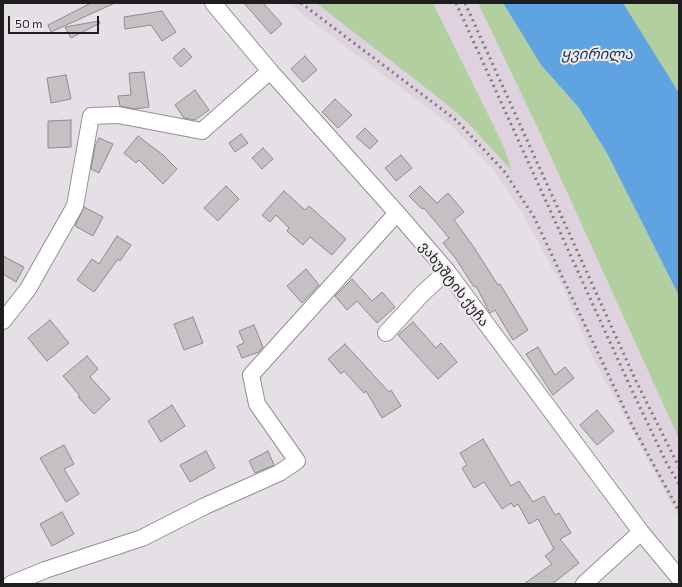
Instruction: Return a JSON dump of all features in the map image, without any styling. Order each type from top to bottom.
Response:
[{"type":"street","name":"ვახუშტის ქუჩა","points":[[213,3],[270,71],[447,271],[641,532],[679,578]]},
{"type":"street","points":[[3,321],[28,289],[76,206],[91,116],[118,115],[202,131],[270,71]]},
{"type":"street","points":[[11,584],[45,570],[142,538],[205,506],[279,473],[297,461],[257,404],[251,375],[397,213]]},
{"type":"street","points":[[386,333],[422,294],[447,271]]},
{"type":"street","points":[[584,584],[641,532]]},
{"type":"shaded area","points":[[290,3],[316,3],[444,102],[467,122],[511,170],[503,145],[433,3],[478,3],[541,135],[679,439],[679,518],[594,360],[564,290],[523,214],[493,169],[451,125],[303,15]]},
{"type":"green space","points":[[316,3],[433,3],[503,145],[512,171],[467,122],[444,102]]},
{"type":"green space","points":[[478,3],[503,3],[541,65],[579,108],[608,155],[679,296],[679,439],[541,135]]},
{"type":"green space","points":[[606,3],[679,3],[679,93]]},
{"type":"water","name":"ყვირილა","points":[[503,3],[623,3],[679,93],[679,296],[608,155],[579,108],[541,65]]},
{"type":"building","points":[[91,3],[115,3],[51,32],[48,25]]},
{"type":"building","points":[[244,3],[263,3],[282,24],[271,34]]},
{"type":"building","points":[[162,11],[176,32],[162,41],[151,25],[125,29],[124,17]]},
{"type":"building","points":[[99,21],[100,23],[71,38],[65,27]]},
{"type":"building","points":[[184,48],[192,57],[181,67],[173,58]]},
{"type":"building","points":[[305,56],[317,70],[303,82],[291,69]]},
{"type":"building","points":[[144,72],[149,107],[135,109],[120,106],[118,96],[131,95],[129,73]]},
{"type":"building","points":[[66,75],[71,99],[51,103],[47,78]]},
{"type":"building","points":[[195,90],[209,110],[195,120],[184,118],[175,105]]},
{"type":"building","points":[[335,99],[352,115],[338,128],[322,112]]},
{"type":"building","points":[[71,120],[71,147],[48,148],[48,121]]},
{"type":"building","points":[[365,128],[378,141],[370,149],[356,137]]},
{"type":"building","points":[[241,134],[248,143],[235,152],[229,143]]},
{"type":"building","points":[[138,136],[163,155],[177,169],[163,184],[139,160],[136,163],[124,153]]},
{"type":"building","points":[[99,138],[113,144],[99,173],[91,169],[95,146]]},
{"type":"building","points":[[263,148],[273,159],[262,169],[252,158]]},
{"type":"building","points":[[401,155],[412,168],[396,181],[385,168]]},
{"type":"building","points":[[226,186],[239,199],[218,221],[204,208]]},
{"type":"building","points":[[420,186],[437,203],[448,193],[464,212],[454,220],[498,285],[500,284],[528,330],[513,340],[495,310],[490,313],[476,286],[474,287],[456,259],[443,243],[449,238],[424,208],[422,209],[409,196]]},
{"type":"building","points":[[284,191],[305,210],[309,206],[346,239],[332,255],[310,237],[303,245],[287,231],[289,228],[276,215],[270,222],[262,215]]},
{"type":"building","points":[[84,207],[103,217],[93,236],[75,226]]},
{"type":"building","points":[[117,236],[131,245],[120,261],[118,259],[94,292],[77,280],[92,259],[99,264]]},
{"type":"building","points":[[3,256],[24,267],[16,282],[3,274]]},
{"type":"building","points":[[306,269],[319,285],[302,303],[287,286]]},
{"type":"building","points":[[352,279],[372,301],[382,292],[395,307],[377,323],[357,301],[347,310],[335,296]]},
{"type":"building","points":[[193,317],[203,343],[184,350],[174,324]]},
{"type":"building","points":[[50,320],[69,343],[47,361],[28,338]]},
{"type":"building","points":[[413,322],[436,348],[441,343],[457,362],[438,379],[398,335]]},
{"type":"building","points":[[254,325],[263,347],[259,352],[242,358],[237,346],[244,343],[239,331]]},
{"type":"building","points":[[345,344],[389,392],[391,390],[401,406],[382,418],[366,391],[364,393],[344,371],[341,374],[328,359]]},
{"type":"building","points":[[538,347],[555,375],[565,367],[574,378],[553,395],[526,354]]},
{"type":"building","points":[[87,356],[98,369],[90,377],[110,399],[94,414],[78,397],[80,396],[63,376]]},
{"type":"building","points":[[172,405],[185,426],[161,442],[148,421]]},
{"type":"building","points":[[597,410],[614,431],[597,445],[580,425]]},
{"type":"building","points":[[483,439],[511,486],[519,481],[533,502],[544,496],[555,515],[559,513],[571,533],[560,539],[579,563],[552,584],[524,584],[552,564],[545,556],[554,549],[538,519],[529,524],[518,504],[514,507],[511,503],[502,509],[484,482],[474,488],[462,468],[467,465],[460,453]]},
{"type":"building","points":[[64,445],[74,464],[64,469],[79,494],[66,502],[40,458]]},
{"type":"building","points":[[206,451],[215,468],[190,482],[180,465]]},
{"type":"building","points":[[268,451],[274,465],[255,473],[249,461]]},
{"type":"building","points":[[62,512],[74,534],[52,546],[40,524]]},
{"type":"railway","points":[[301,3],[456,120],[504,171],[534,217],[632,425],[679,511]]},
{"type":"railway","points":[[456,3],[629,384],[666,462],[679,484]]},
{"type":"railway","points":[[465,3],[636,381],[679,467]]}]
